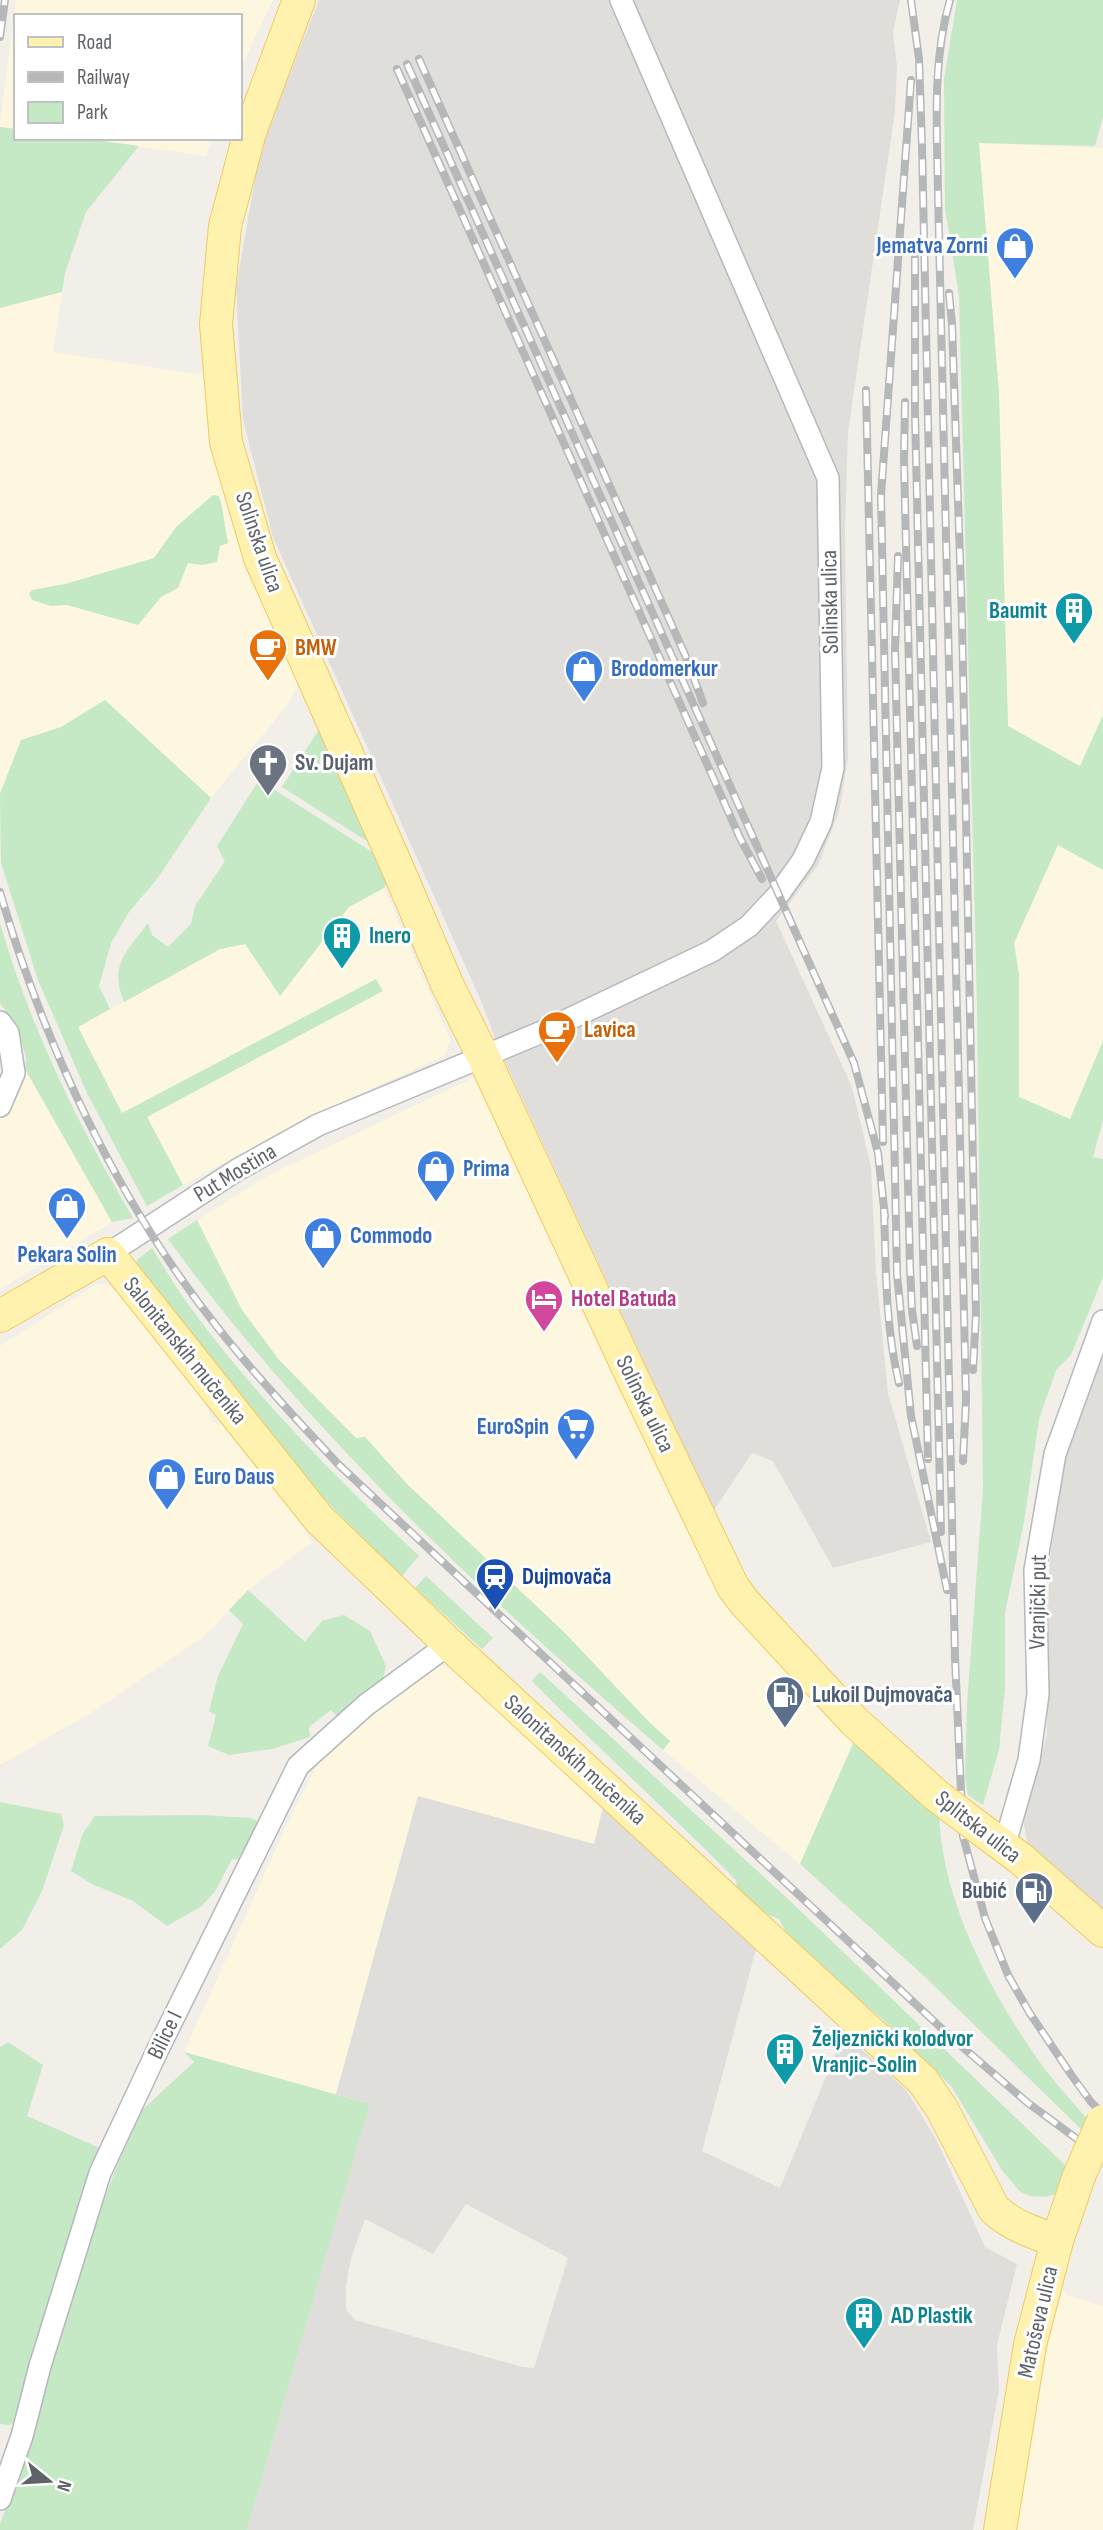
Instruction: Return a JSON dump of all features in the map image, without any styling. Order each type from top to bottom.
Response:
[{"type":"main road","name":"Solinska ulica","points":[[299,0],[250,132],[225,226],[216,324],[226,442],[260,558],[447,984],[733,1587],[764,1625],[854,1721]]},
{"type":"main road","name":"Put Mostina","points":[[0,1316],[108,1254]]},
{"type":"main road","name":"Salonitanskih mučenika","points":[[108,1254],[319,1519],[449,1644],[923,2081],[942,2109],[994,2209],[1002,2217],[1057,2241]]},
{"type":"main road","name":"Splitska ulica","points":[[854,1721],[936,1795],[1004,1847],[1103,1931]]},
{"type":"main road","name":"Matoševa ulica","points":[[1000,2530],[1030,2344],[1057,2241],[1079,2176],[1103,2121]]},
{"type":"street","name":"Solinska ulica","points":[[483,1056],[542,1032],[712,951],[749,926],[778,895],[803,860],[821,822],[833,768],[828,478],[621,0]]},
{"type":"street","points":[[0,1022],[8,1033],[14,1073],[0,1106]]},
{"type":"street","name":"Put Mostina","points":[[108,1254],[181,1204],[300,1135],[483,1056]]},
{"type":"street","name":"Vranjički put","points":[[1004,1847],[1029,1760],[1038,1694],[1035,1570],[1055,1454],[1103,1321]]},
{"type":"street","name":"Bilice I","points":[[0,2499],[22,2436],[40,2366],[100,2173],[298,1766],[366,1705],[449,1644]]},
{"type":"shaded area","points":[[16,0],[273,0],[242,65],[242,14],[14,14]]},
{"type":"shaded area","name":"Brodomerkur","points":[[319,0],[900,0],[893,32],[897,67],[895,111],[848,432],[845,528],[848,758],[839,812],[818,865],[776,921],[852,1087],[871,1167],[876,1272],[888,1393],[931,1542],[833,1568],[773,1461],[752,1453],[713,1512],[497,1044],[482,1003],[273,537],[243,420],[236,288],[260,150]]},
{"type":"shaded area","points":[[14,16],[14,129],[0,127]]},
{"type":"shaded area","points":[[95,140],[212,140],[206,156]]},
{"type":"shaded area","points":[[979,143],[1103,148],[1103,715],[1080,767],[1008,726],[999,393]]},
{"type":"shaded area","points":[[62,292],[53,352],[203,375],[217,470],[244,551],[296,675],[297,688],[287,705],[211,798],[105,700],[61,727],[21,740],[0,794],[0,308]]},
{"type":"shaded area","points":[[1058,844],[1103,870],[1103,1041],[1070,1119],[1019,1097],[1019,975],[1014,943]]},
{"type":"shaded area","points":[[384,888],[450,1040],[444,1056],[311,1116],[183,1185],[147,1117],[382,991],[376,980],[122,1114],[78,1027],[220,949],[246,944],[280,995],[349,907]]},
{"type":"shaded area","points":[[25,1069],[112,1222],[0,1289],[0,1116]]},
{"type":"shaded area","points":[[479,1075],[705,1555],[855,1739],[800,1864],[663,1750],[670,1741],[565,1633],[407,1484],[365,1437],[356,1438],[279,1360],[242,1310],[197,1220],[271,1174]]},
{"type":"shaded area","name":"Euro Daus","points":[[97,1284],[109,1285],[120,1295],[205,1403],[212,1422],[226,1426],[286,1502],[312,1542],[248,1590],[206,1635],[94,1711],[0,1765],[0,1346]]},
{"type":"shaded area","points":[[1103,1349],[1103,1912],[1028,1847],[1023,1819],[1047,1734],[1050,1558],[1064,1461]]},
{"type":"shaded area","points":[[442,1666],[458,1667],[604,1803],[594,1845],[418,1796],[336,2094],[184,2052],[291,1816],[320,1759],[426,1673]]},
{"type":"shaded area","name":"AD Plastik","points":[[418,1796],[594,1844],[604,1803],[756,1949],[702,2151],[780,2188],[844,2033],[907,2091],[937,2141],[985,2247],[1017,2264],[997,2345],[999,2390],[973,2530],[247,2530],[370,2104],[336,2094]],"holes":[[[466,2204],[568,2258],[534,2368],[522,2367],[355,2320],[346,2310],[346,2286],[351,2258],[365,2219],[433,2254]]]},
{"type":"shaded area","points":[[1062,2290],[1068,2296],[1103,2306],[1103,2530],[1015,2530],[1049,2340]]},
{"type":"green space","points":[[957,0],[1103,0],[1103,117],[1095,146],[979,143],[999,393],[1008,726],[1080,766],[1103,715],[1103,870],[1058,845],[1014,943],[1019,975],[1019,1097],[1070,1119],[1103,1041],[1103,1120],[1093,1157],[1103,1159],[1103,1277],[1071,1355],[1056,1370],[1039,1419],[1024,1522],[1005,1613],[1005,1688],[999,1750],[983,1805],[968,1795],[965,1778],[967,1704],[983,1489],[977,1007],[959,296],[945,208],[944,79]]},
{"type":"green space","points":[[0,127],[14,129],[14,140],[96,140],[139,146],[86,212],[65,273],[62,292],[0,308]]},
{"type":"green space","points":[[213,495],[219,496],[221,502],[228,543],[220,546],[217,562],[202,565],[188,563],[178,588],[161,597],[138,625],[67,605],[51,606],[32,600],[29,594],[32,590],[65,584],[154,558],[176,527]]},
{"type":"green space","points":[[105,700],[211,798],[157,879],[129,912],[111,943],[99,986],[110,1009],[78,1027],[122,1113],[376,979],[383,991],[147,1117],[183,1185],[147,1206],[87,1093],[38,980],[1,863],[0,794],[21,740],[61,727]]},
{"type":"green space","points":[[320,728],[373,845],[282,787]]},
{"type":"green space","points":[[259,780],[380,857],[389,876],[384,888],[349,907],[280,996],[245,944],[220,949],[124,1002],[118,978],[119,968],[127,951],[148,923],[152,935],[168,947],[191,924],[195,906],[225,861],[217,846]]},
{"type":"green space","points":[[0,923],[26,1000],[57,1075],[133,1218],[112,1222],[25,1069],[26,1057],[16,1026],[0,1003]]},
{"type":"green space","points":[[197,1220],[242,1310],[279,1360],[356,1438],[365,1437],[407,1484],[565,1633],[670,1741],[663,1750],[529,1632],[400,1509],[279,1378],[222,1310],[168,1239]]},
{"type":"green space","points":[[152,1248],[187,1303],[272,1408],[359,1499],[419,1556],[401,1577],[287,1461],[136,1265],[137,1260]]},
{"type":"green space","points":[[426,1576],[493,1638],[482,1649],[415,1588]]},
{"type":"green space","points":[[248,1590],[305,1642],[322,1621],[344,1615],[370,1631],[386,1666],[383,1678],[337,1716],[331,1710],[309,1727],[310,1737],[272,1749],[229,1755],[208,1746],[216,1715],[209,1711],[218,1676],[243,1624],[229,1610]]},
{"type":"green space","points":[[540,1672],[788,1899],[1066,2166],[1056,2194],[1046,2197],[1030,2196],[1019,2191],[1002,2170],[951,2086],[878,2015],[789,1938],[779,1919],[768,1915],[737,1888],[736,1880],[532,1681]]},
{"type":"green space","points":[[855,1739],[939,1809],[948,1876],[971,1941],[1002,2004],[1020,2033],[1050,2076],[1087,2119],[1082,2130],[923,1975],[800,1864]]},
{"type":"green space","points":[[0,1802],[61,1814],[64,1825],[42,1891],[22,1930],[0,1949]]},
{"type":"green space","points":[[201,1815],[251,1818],[258,1821],[260,1828],[245,1860],[232,1859],[216,1890],[202,1906],[167,1926],[133,1901],[92,1884],[71,1871],[83,1833],[95,1816]]},
{"type":"green space","points":[[8,2042],[43,2065],[27,2116],[102,2149],[17,2421],[9,2425],[0,2424],[0,2047]]},
{"type":"green space","points":[[184,2052],[370,2104],[247,2530],[0,2530],[80,2264],[118,2163],[142,2110],[194,2062]]},
{"type":"railway","points":[[0,37],[5,0]]},
{"type":"railway","points":[[911,0],[919,59],[922,146],[955,1658],[963,1836],[985,1918],[1008,1975],[1072,2076],[1103,2114]]},
{"type":"railway","points":[[950,0],[940,47],[937,120],[966,1400],[963,1461]]},
{"type":"railway","points":[[419,59],[686,657],[703,703]]},
{"type":"railway","points":[[407,64],[854,1063],[878,1153],[885,1217]]},
{"type":"railway","points":[[397,69],[740,838],[762,879]]},
{"type":"railway","points":[[911,80],[881,495],[897,1274],[911,1416],[947,1590]]},
{"type":"railway","points":[[915,258],[915,413],[941,1532]]},
{"type":"railway","points":[[949,293],[962,618],[976,1314],[973,1370]]},
{"type":"railway","points":[[866,390],[883,1142]]},
{"type":"railway","points":[[905,402],[904,461],[928,1459]]},
{"type":"railway","points":[[898,556],[895,650],[910,1266],[917,1346]]},
{"type":"railway","points":[[0,892],[39,1008],[88,1121],[148,1228],[181,1279],[262,1381],[338,1464],[953,2039],[1028,2103],[1103,2158]]},
{"type":"railway","points":[[884,1209],[889,1318],[899,1383]]},
{"type":"place","name":"Jematva Zorni","points":[[1015,280]]},
{"type":"place","name":"Baumit","points":[[1074,645]]},
{"type":"place","name":"BMW","points":[[268,682]]},
{"type":"place","name":"Brodomerkur","points":[[584,703]]},
{"type":"place","name":"Sv. Dujam","points":[[268,797]]},
{"type":"place","name":"Inero","points":[[342,970]]},
{"type":"place","name":"Lavica","points":[[557,1064]]},
{"type":"place","name":"Prima","points":[[436,1203]]},
{"type":"place","name":"Pekara Solin","points":[[67,1240]]},
{"type":"place","name":"Commodo","points":[[323,1270]]},
{"type":"place","name":"Hotel Batuda","points":[[544,1333]]},
{"type":"place","name":"EuroSpin","points":[[576,1461]]},
{"type":"place","name":"Euro Daus","points":[[167,1511]]},
{"type":"place","name":"Dujmovača","points":[[495,1611]]},
{"type":"place","name":"Lukoil Dujmovača","points":[[785,1729]]},
{"type":"place","name":"Bubić","points":[[1034,1925]]},
{"type":"place","name":"Željeznički kolodvor Vranjic-Solin","points":[[785,2086]]},
{"type":"place","name":"AD Plastik","points":[[864,2350]]}]
